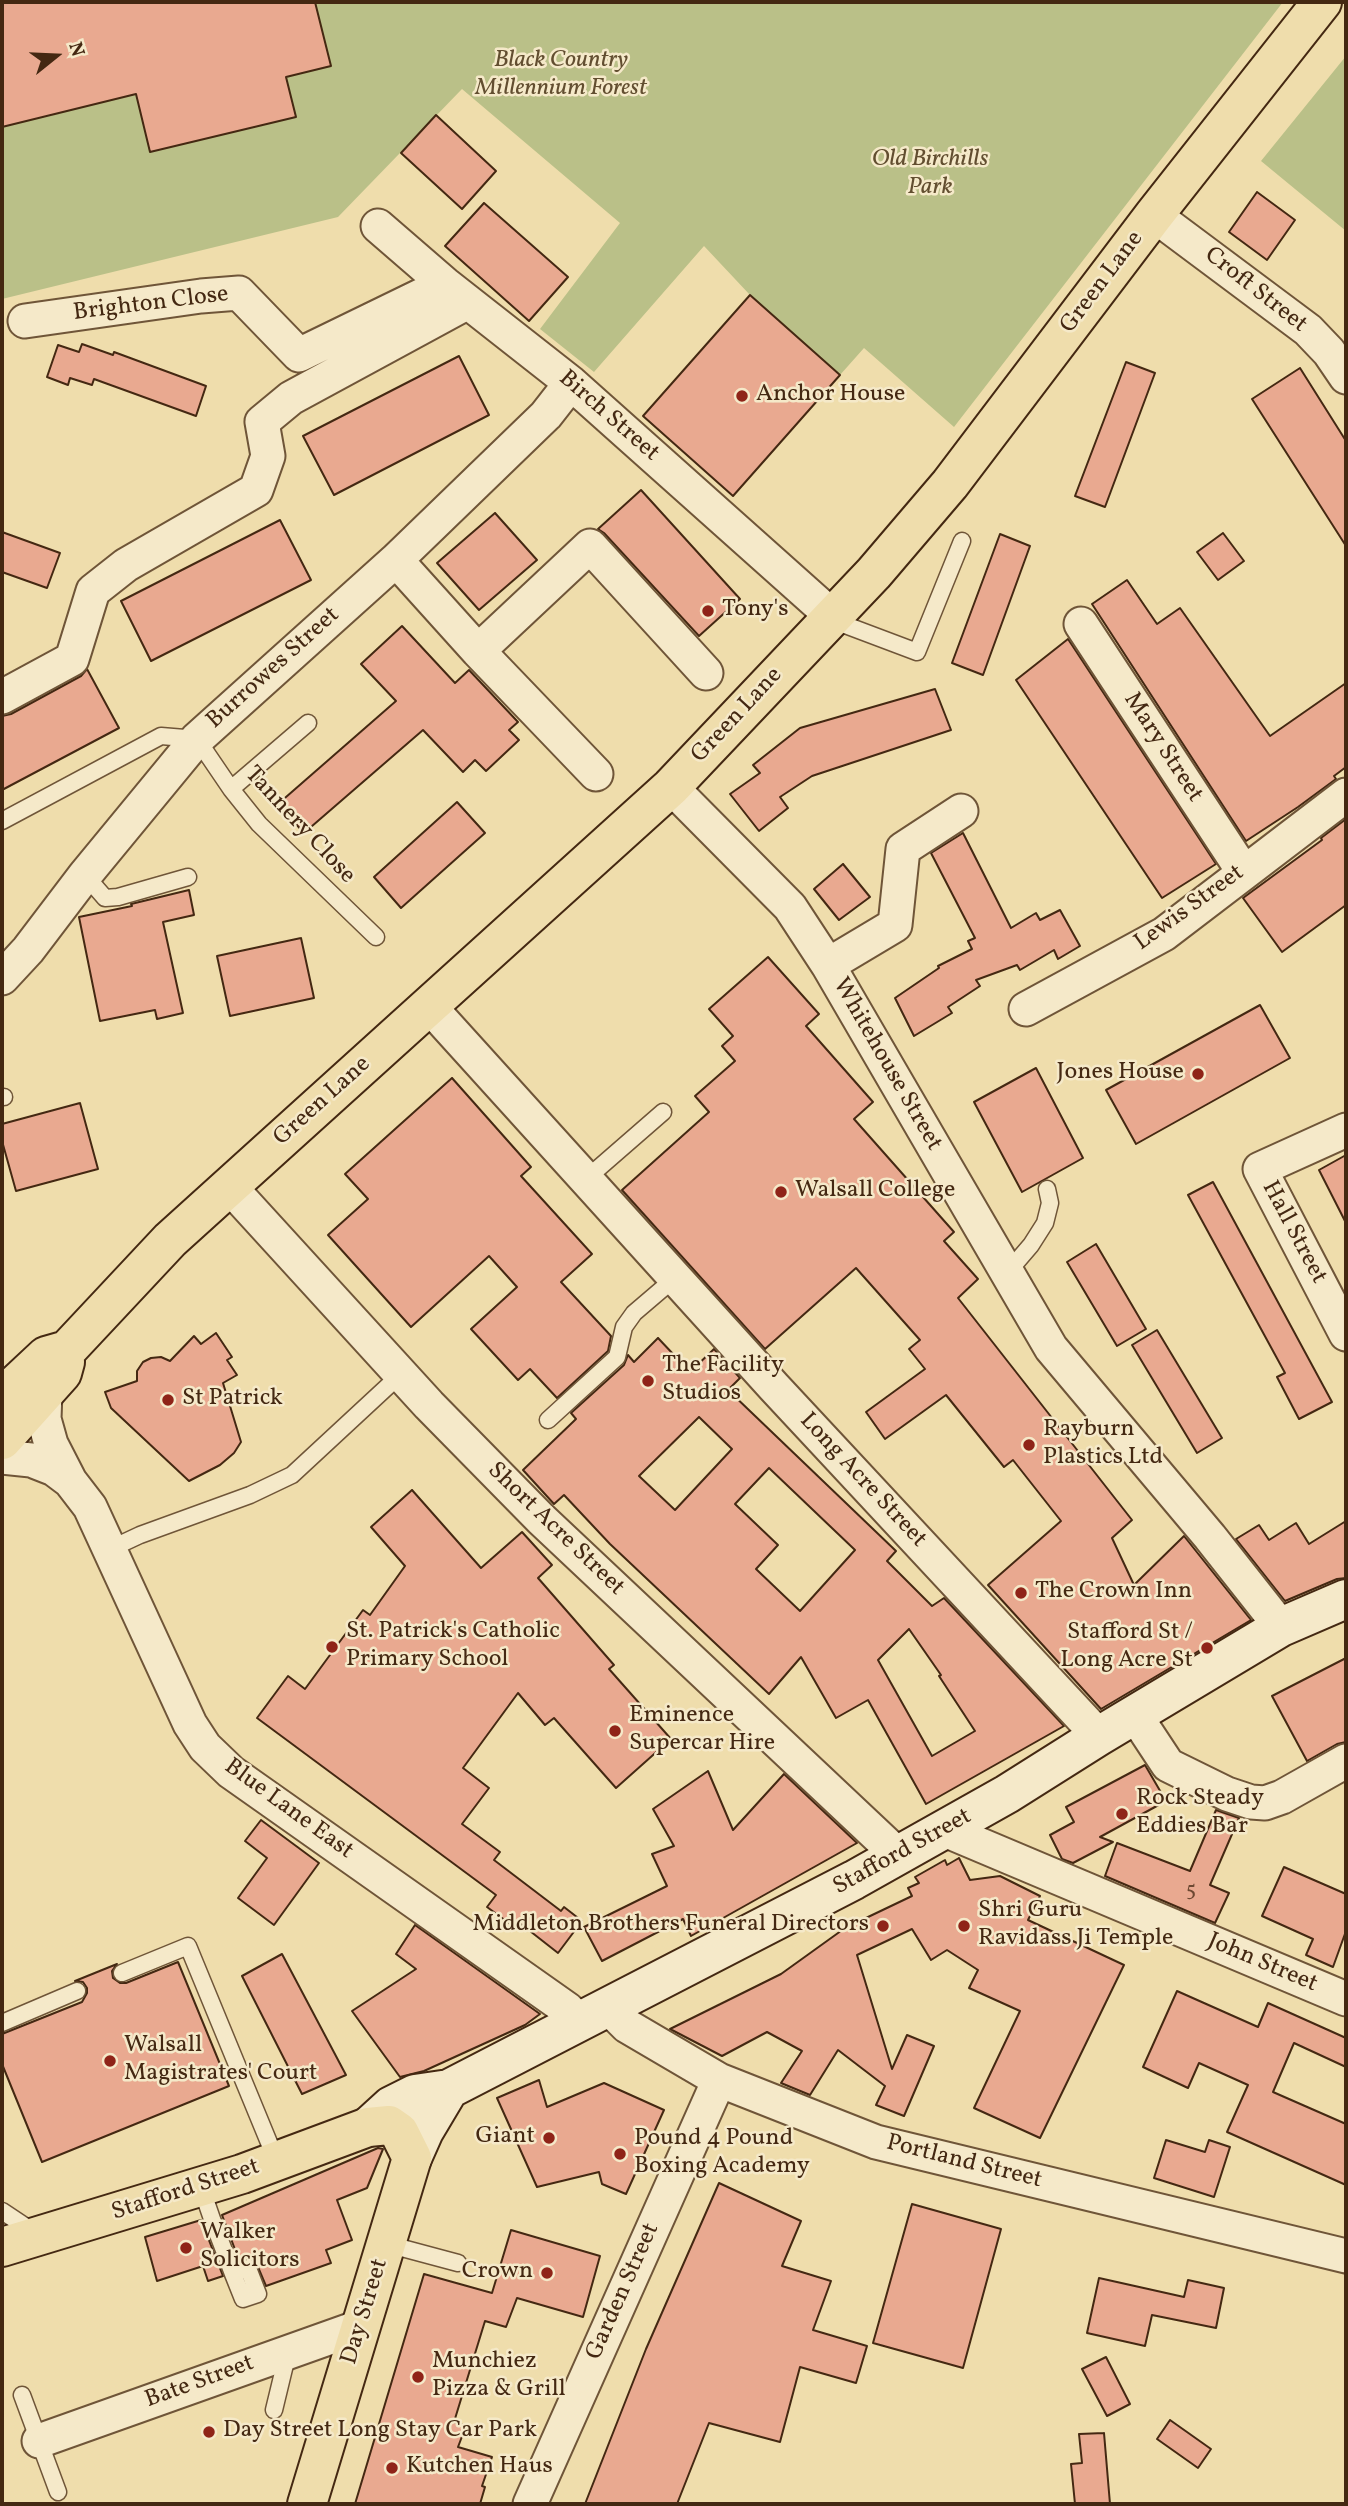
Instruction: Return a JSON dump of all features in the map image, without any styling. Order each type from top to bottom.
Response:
[{"type":"highway","name":"Green Lane","points":[[2,1440],[62,1373],[67,1350],[170,1240],[671,787],[906,538],[1154,215],[1322,2]]},
{"type":"highway","name":"Green Lane","points":[[2,1397],[46,1356],[67,1350]]},
{"type":"highway","name":"Stafford Street","points":[[19,2239],[201,2186],[379,2126]]},
{"type":"highway","points":[[379,2126],[399,2132],[412,2158]]},
{"type":"highway","name":"Day Street","points":[[307,2504],[412,2158]]},
{"type":"main road","name":"Stafford Street","points":[[379,2126],[391,2106],[415,2094],[449,2089],[899,1856],[1007,1794],[1281,1627],[1346,1599]]},
{"type":"main road","points":[[412,2158],[424,2131],[449,2089]]},
{"type":"street","name":"Croft Street","points":[[1154,215],[1308,330],[1329,352],[1346,377]]},
{"type":"street","name":"Birch Street","points":[[378,226],[456,293],[571,383],[831,617]]},
{"type":"street","name":"Brighton Close","points":[[25,321],[239,293],[299,355],[456,293]]},
{"type":"street","points":[[2,697],[72,659],[93,591],[126,565],[256,490],[268,456],[262,422],[291,398],[456,293]]},
{"type":"street","name":"Burrowes Street","points":[[2,978],[28,950],[85,875],[197,739],[396,560],[546,415],[571,383]]},
{"type":"street","points":[[478,651],[590,546],[706,673]]},
{"type":"street","points":[[396,560],[478,651],[596,774]]},
{"type":"street","name":"Mary Street","points":[[1081,624],[1243,871]]},
{"type":"street","name":"Whitehouse Street","points":[[671,787],[790,907],[828,965],[1051,1348],[1210,1536],[1281,1627]]},
{"type":"street","name":"Lewis Street","points":[[1026,1009],[1164,933],[1346,795]]},
{"type":"street","points":[[828,965],[895,925],[903,849],[961,811]]},
{"type":"street","name":"Long Acre Street","points":[[429,1006],[1099,1736]]},
{"type":"street","name":"Hall Street","points":[[1346,1130],[1260,1170],[1346,1334]]},
{"type":"street","name":"Short Acre Street","points":[[229,1186],[401,1374],[541,1519],[899,1856]]},
{"type":"street","name":"Blue Lane East","points":[[45,1392],[44,1419],[51,1444],[71,1481],[90,1507],[190,1724],[205,1747],[231,1772],[567,2009],[594,2014]]},
{"type":"street","name":"Blue Lane East","points":[[2,1457],[31,1460],[54,1469],[71,1481]]},
{"type":"street","points":[[1135,1715],[1168,1765],[1227,1794],[1251,1802],[1265,1803],[1282,1797],[1346,1761]]},
{"type":"street","name":"John Street","points":[[945,1830],[1346,1999]]},
{"type":"street","name":"Portland Street","points":[[594,2014],[627,2026],[719,2080],[877,2142],[1346,2256]]},
{"type":"street","name":"Garden Street","points":[[530,2504],[719,2080]]},
{"type":"street","name":"Bate Street","points":[[39,2441],[362,2326]]},
{"type":"lane","points":[[831,617],[917,652],[962,541]]},
{"type":"lane","points":[[231,789],[308,723]]},
{"type":"lane","points":[[2,821],[161,736],[197,739]]},
{"type":"lane","name":"Tannery Close","points":[[197,739],[259,824],[376,937]]},
{"type":"lane","points":[[85,875],[105,898],[118,897],[188,877]]},
{"type":"lane","points":[[586,1179],[663,1112]]},
{"type":"lane","points":[[1007,1273],[1031,1245],[1045,1223],[1049,1203],[1047,1189]]},
{"type":"lane","points":[[548,1420],[617,1357],[624,1327],[635,1313],[676,1278]]},
{"type":"lane","points":[[110,1549],[140,1535],[250,1495],[292,1475],[401,1374]]},
{"type":"lane","points":[[122,1973],[188,1946],[277,2162]]},
{"type":"lane","points":[[2,2023],[77,1991]]},
{"type":"lane","points":[[201,2186],[233,2274]]},
{"type":"lane","points":[[2,2211],[19,2239]]},
{"type":"lane","points":[[387,2244],[457,2263]]},
{"type":"lane","points":[[274,2410],[288,2353]]},
{"type":"lane","points":[[22,2395],[58,2491]]},
{"type":"green space","name":"Old Birchills Park","points":[[2,2],[1283,2],[954,427],[864,348],[840,375],[750,295],[704,246],[594,372],[540,329],[620,223],[462,89],[338,217],[2,299]]},
{"type":"green space","points":[[1346,56],[1346,231],[1261,161]]},
{"type":"building","points":[[2,2],[315,2],[331,66],[286,77],[296,117],[150,152],[136,94],[2,127]]},
{"type":"building","points":[[436,115],[496,171],[462,209],[401,153]]},
{"type":"building","points":[[1257,192],[1295,220],[1267,260],[1229,232]]},
{"type":"building","points":[[484,203],[568,277],[529,321],[445,246]]},
{"type":"building","name":"Anchor House","points":[[750,295],[840,375],[733,496],[643,416]]},
{"type":"building","points":[[82,344],[113,355],[114,352],[206,386],[196,416],[94,379],[92,385],[70,378],[68,385],[47,377],[58,345],[79,352]]},
{"type":"building","points":[[459,356],[489,415],[334,495],[303,436]]},
{"type":"building","points":[[1126,362],[1155,373],[1105,507],[1075,496]]},
{"type":"building","points":[[1300,368],[1346,441],[1346,546],[1252,399]]},
{"type":"building","points":[[641,490],[740,599],[699,636],[598,529]]},
{"type":"building","points":[[495,513],[537,560],[479,610],[437,563]]},
{"type":"building","points":[[280,520],[311,580],[151,661],[121,601]]},
{"type":"building","points":[[2,532],[60,553],[47,588],[2,572]]},
{"type":"building","points":[[1223,533],[1244,561],[1218,580],[1197,552]]},
{"type":"building","points":[[1000,534],[1030,546],[983,675],[952,663]]},
{"type":"building","points":[[1127,580],[1157,624],[1180,608],[1270,736],[1346,683],[1346,767],[1334,776],[1336,779],[1246,841],[1092,604]]},
{"type":"building","points":[[402,626],[455,683],[469,670],[518,722],[509,730],[519,740],[486,771],[475,760],[463,772],[423,730],[304,833],[278,804],[396,701],[361,664]]},
{"type":"building","points":[[1068,639],[1216,864],[1162,898],[1016,680]]},
{"type":"building","points":[[87,669],[119,728],[2,790],[2,716],[11,714],[81,676]]},
{"type":"building","points":[[935,689],[951,730],[812,776],[780,797],[788,808],[759,831],[730,794],[760,773],[753,765],[800,728]]},
{"type":"building","points":[[457,802],[485,833],[401,908],[374,877]]},
{"type":"building","points":[[1346,819],[1346,905],[1282,952],[1243,898]]},
{"type":"building","points":[[963,833],[1011,928],[1036,913],[1040,920],[1060,910],[1080,946],[1058,959],[1054,950],[1020,970],[1017,965],[976,980],[980,986],[948,1007],[952,1013],[914,1036],[895,998],[939,968],[938,966],[972,949],[968,941],[975,938],[931,853]]},
{"type":"building","points":[[843,864],[870,897],[839,920],[814,889]]},
{"type":"building","points":[[189,890],[194,915],[163,922],[183,1013],[157,1019],[155,1010],[100,1021],[79,917]]},
{"type":"building","points":[[301,938],[314,998],[230,1016],[217,956]]},
{"type":"building","points":[[768,957],[819,1014],[806,1026],[873,1102],[854,1119],[954,1232],[944,1241],[978,1279],[958,1298],[1132,1520],[1112,1538],[1134,1585],[1184,1536],[1251,1620],[1101,1709],[988,1585],[1061,1521],[1013,1460],[1004,1467],[946,1395],[885,1439],[866,1412],[925,1369],[909,1349],[920,1340],[856,1268],[765,1349],[622,1190],[709,1112],[695,1096],[735,1061],[722,1046],[733,1036],[709,1009]]},
{"type":"building","name":"Jones House","points":[[1260,1005],[1290,1058],[1136,1144],[1106,1090]]},
{"type":"building","points":[[1036,1068],[1083,1158],[1022,1192],[974,1102]]},
{"type":"building","points":[[452,1078],[531,1167],[521,1176],[592,1254],[561,1282],[611,1336],[608,1351],[557,1398],[530,1369],[518,1380],[471,1329],[517,1287],[489,1256],[411,1327],[328,1235],[368,1199],[345,1174]]},
{"type":"building","points":[[80,1103],[98,1169],[16,1191],[2,1141],[2,1124]]},
{"type":"building","points":[[1346,1155],[1346,1223],[1319,1170]]},
{"type":"building","points":[[1213,1182],[1332,1402],[1299,1419],[1277,1377],[1285,1373],[1188,1195]]},
{"type":"building","points":[[1096,1244],[1146,1329],[1117,1346],[1067,1262]]},
{"type":"building","points":[[1157,1330],[1222,1438],[1197,1453],[1132,1345]]},
{"type":"building","name":"St Patrick","points":[[216,1333],[232,1357],[227,1360],[237,1375],[223,1383],[241,1442],[234,1453],[220,1465],[189,1481],[111,1408],[105,1392],[137,1381],[137,1371],[143,1362],[161,1357],[170,1361],[194,1336],[201,1344]]},
{"type":"building","points":[[658,1338],[690,1372],[714,1349],[740,1378],[728,1390],[896,1551],[887,1561],[932,1606],[944,1598],[1064,1726],[926,1804],[868,1700],[836,1718],[801,1657],[769,1694],[610,1544],[564,1495],[554,1504],[523,1470],[576,1419],[571,1413],[624,1365],[628,1355],[634,1362]],"holes":[[[699,1417],[732,1449],[675,1510],[639,1476]],[[769,1468],[855,1550],[800,1611],[756,1569],[778,1545],[735,1504]],[[909,1629],[975,1731],[932,1756],[878,1660]]]},
{"type":"building","points":[[412,1490],[481,1568],[522,1532],[552,1565],[538,1578],[614,1665],[609,1669],[671,1739],[616,1788],[554,1718],[545,1725],[518,1693],[463,1768],[489,1788],[462,1824],[500,1852],[494,1860],[561,1911],[564,1907],[582,1921],[558,1953],[521,1924],[517,1929],[487,1907],[496,1895],[257,1718],[288,1676],[305,1689],[363,1610],[370,1615],[405,1566],[371,1527]]},
{"type":"building","points":[[1346,1521],[1346,1578],[1337,1579],[1285,1601],[1236,1539],[1259,1525],[1269,1540],[1296,1523],[1309,1544]]},
{"type":"building","points":[[1346,1658],[1346,1742],[1337,1744],[1307,1761],[1272,1696]]},
{"type":"building","points":[[1145,1765],[1166,1801],[1100,1837],[1113,1842],[1073,1863],[1062,1859],[1050,1835],[1074,1822],[1066,1807]]},
{"type":"building","points":[[708,1771],[733,1830],[784,1774],[857,1843],[691,1936],[683,1919],[602,1961],[584,1927],[667,1886],[652,1854],[674,1846],[653,1809]]},
{"type":"building","points":[[1216,1810],[1239,1818],[1210,1885],[1229,1893],[1215,1923],[1105,1876],[1117,1843],[1190,1871]]},
{"type":"building","points":[[261,1820],[319,1863],[274,1925],[238,1898],[267,1858],[245,1841]]},
{"type":"building","points":[[959,1858],[970,1880],[1000,1876],[1040,1896],[1028,1920],[1124,1965],[1040,2138],[974,2108],[1020,2011],[969,1988],[978,1970],[947,1950],[931,1960],[912,1929],[857,1955],[892,2069],[907,2035],[934,2046],[904,2116],[876,2105],[885,2086],[838,2050],[810,2095],[781,2083],[802,2051],[767,2032],[722,2056],[670,2029],[781,1974],[845,1928],[912,1896],[908,1888],[919,1883],[915,1877],[945,1860],[947,1865]]},
{"type":"building","points":[[1284,1867],[1346,1894],[1346,1931],[1333,1967],[1306,1955],[1313,1939],[1262,1916]]},
{"type":"building","points":[[415,1925],[540,2014],[525,2025],[424,2071],[400,2077],[352,2011],[416,1969],[396,1954]]},
{"type":"building","points":[[282,1954],[346,2075],[302,2094],[242,1976]]},
{"type":"building","name":"Walsall Magistrates' Court","points":[[178,1962],[229,2086],[42,2162],[2,2064],[2,2034],[82,2002],[87,1988],[83,1982],[75,1981],[117,1964],[112,1971],[113,1978],[120,1983],[126,1983]]},
{"type":"building","points":[[1177,1991],[1258,2027],[1268,2003],[1346,2038],[1346,2067],[1294,2043],[1273,2092],[1346,2124],[1346,2185],[1227,2132],[1248,2085],[1199,2063],[1188,2088],[1143,2067]]},
{"type":"building","points":[[539,2080],[547,2107],[604,2083],[664,2110],[626,2194],[602,2184],[599,2172],[537,2187],[497,2098]]},
{"type":"building","points":[[1166,2140],[1205,2152],[1209,2140],[1230,2147],[1214,2197],[1154,2178]]},
{"type":"building","points":[[378,2148],[383,2149],[367,2188],[337,2200],[352,2240],[326,2250],[331,2263],[266,2286],[255,2260],[239,2260],[222,2215]]},
{"type":"building","points":[[719,2183],[801,2221],[782,2266],[831,2281],[813,2330],[867,2346],[856,2383],[800,2367],[780,2442],[709,2423],[677,2504],[585,2504],[646,2349]]},
{"type":"building","points":[[912,2204],[1001,2229],[963,2368],[873,2343]]},
{"type":"building","name":"Walker Solicitors","points":[[201,2220],[223,2276],[208,2281],[203,2266],[157,2281],[145,2237]]},
{"type":"building","points":[[511,2230],[600,2256],[583,2317],[517,2298],[506,2327],[485,2321],[454,2422],[466,2426],[458,2447],[492,2457],[482,2486],[485,2487],[480,2504],[355,2504],[424,2274],[492,2293]]},
{"type":"building","points":[[1099,2278],[1184,2297],[1188,2280],[1224,2288],[1216,2328],[1152,2315],[1145,2346],[1087,2333]]},
{"type":"building","points":[[1106,2357],[1130,2404],[1107,2416],[1082,2369]]},
{"type":"building","points":[[1170,2420],[1211,2449],[1198,2468],[1157,2439]]},
{"type":"building","points":[[1104,2433],[1110,2504],[1075,2504],[1071,2464],[1082,2463],[1079,2434]]},
{"type":"place","name":"Anchor House","points":[[742,396]]},
{"type":"place","name":"Tony's","points":[[708,611]]},
{"type":"place","name":"Jones House","points":[[1198,1074]]},
{"type":"place","name":"Walsall College","points":[[781,1192]]},
{"type":"place","name":"The Facility Studios","points":[[648,1381]]},
{"type":"place","name":"St Patrick","points":[[168,1400]]},
{"type":"place","name":"Rayburn Plastics Ltd","points":[[1029,1445]]},
{"type":"place","name":"The Crown Inn","points":[[1021,1593]]},
{"type":"place","name":"St. Patrick's Catholic Primary School","points":[[332,1647]]},
{"type":"place","name":"Stafford St / Long Acre St","points":[[1207,1648]]},
{"type":"place","name":"Eminence Supercar Hire","points":[[615,1731]]},
{"type":"place","name":"Rock Steady Eddies Bar","points":[[1122,1814]]},
{"type":"place","name":"Middleton Brothers Funeral Directors","points":[[883,1926]]},
{"type":"place","name":"Shri Guru Ravidass Ji Temple","points":[[964,1926]]},
{"type":"place","name":"Walsall Magistrates' Court","points":[[110,2061]]},
{"type":"place","name":"Giant","points":[[549,2138]]},
{"type":"place","name":"Pound 4 Pound Boxing Academy","points":[[620,2154]]},
{"type":"place","name":"Walker Solicitors","points":[[186,2248]]},
{"type":"place","name":"Crown","points":[[547,2273]]},
{"type":"place","name":"Munchiez Pizza & Grill","points":[[418,2377]]},
{"type":"place","name":"Day Street Long Stay Car Park","points":[[209,2432]]},
{"type":"place","name":"Kutchen Haus","points":[[392,2468]]},
{"type":"park label","name":"Black Country Millennium Forest","points":[[561,76]]}]
